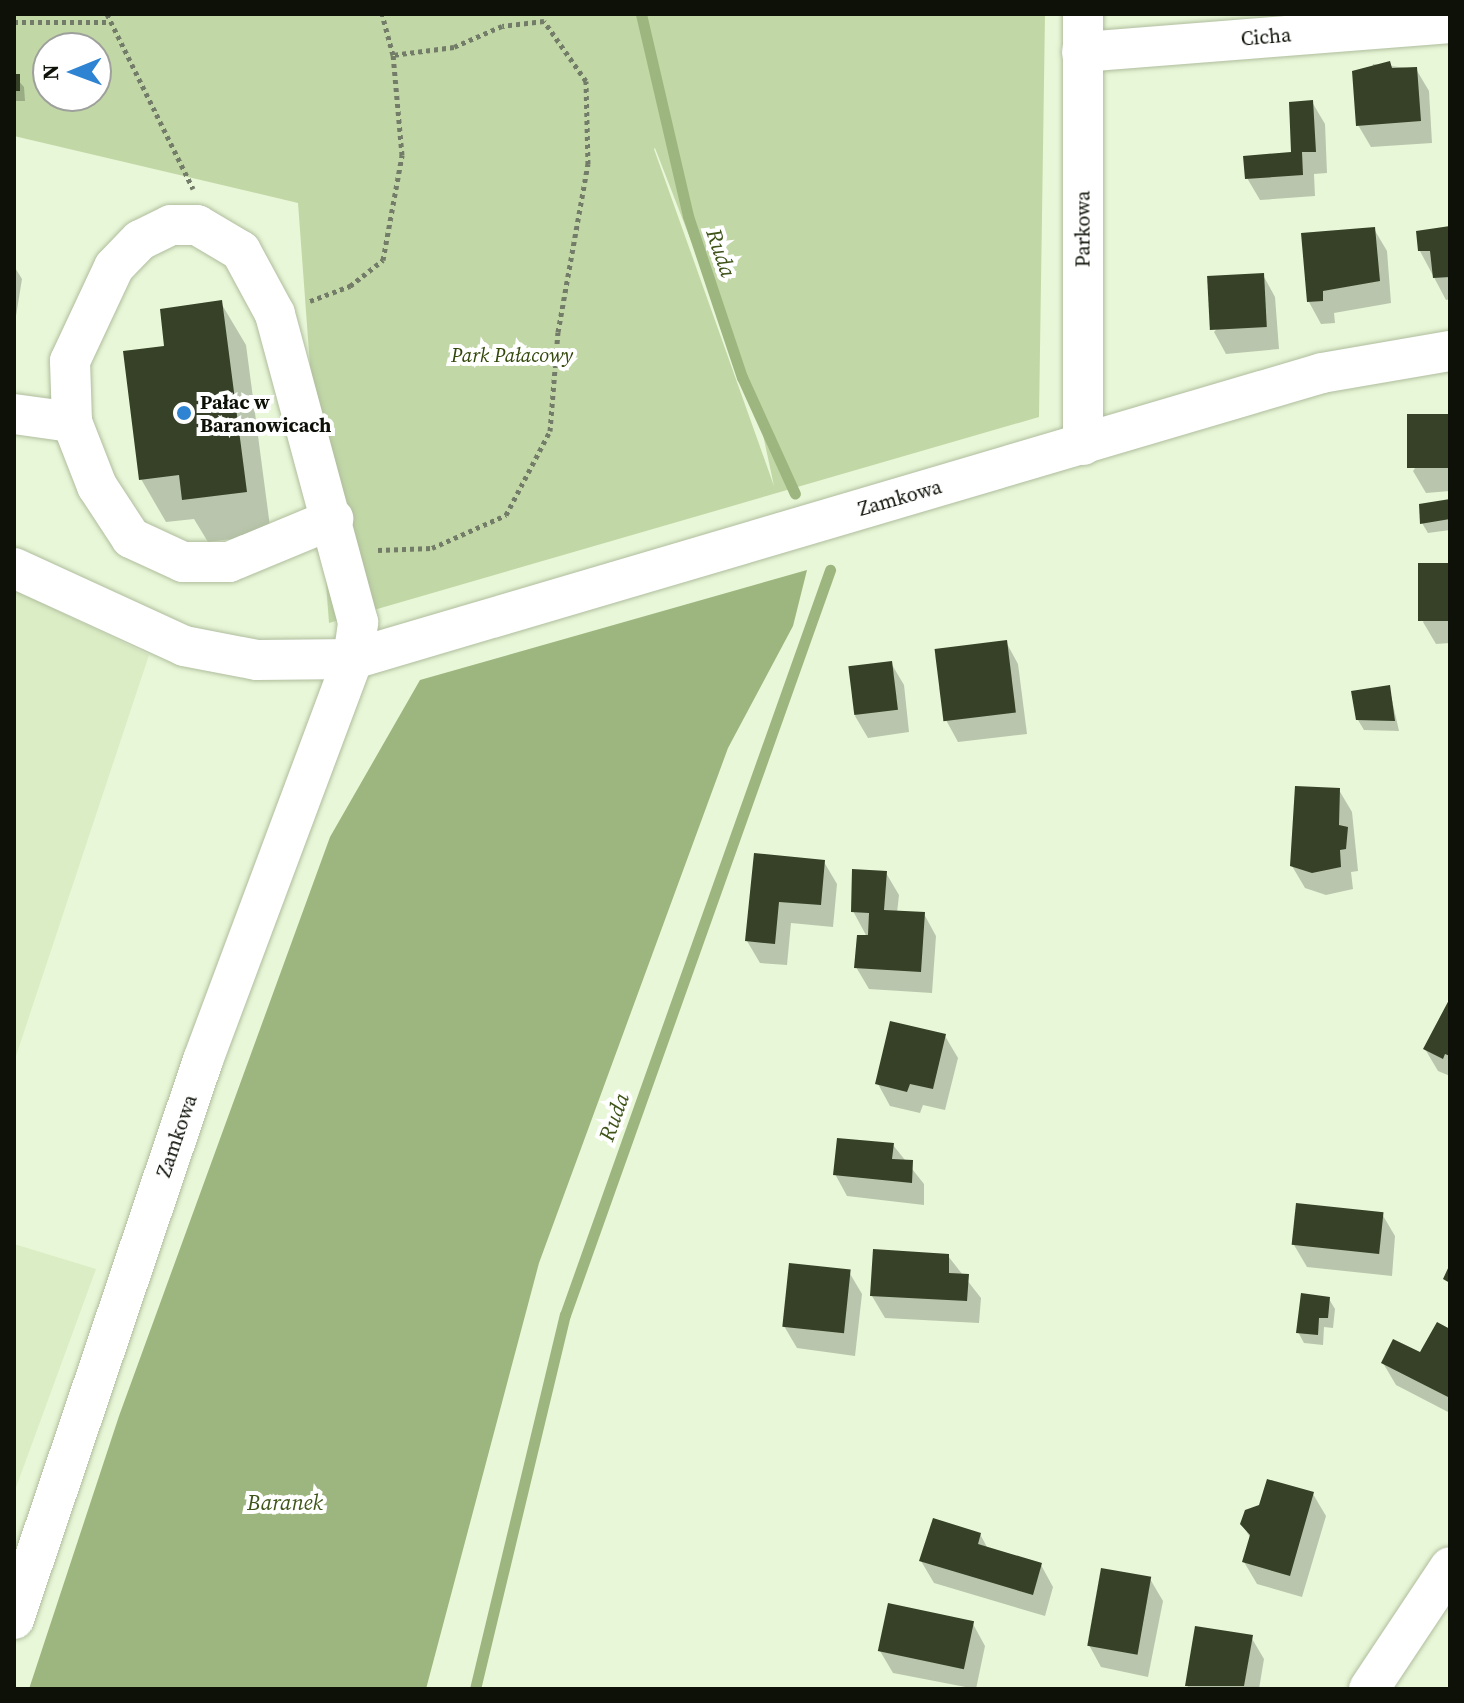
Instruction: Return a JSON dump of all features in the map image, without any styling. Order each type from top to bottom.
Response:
[{"type":"street","name":"Cicha","points":[[1083,33],[1450,23]]},
{"type":"street","name":"Parkowa","points":[[1083,33],[1083,445]]},
{"type":"street","points":[[337,534],[229,562],[183,562],[131,538],[97,486],[72,422],[70,361],[114,267],[140,240],[171,225],[197,225],[241,251],[275,314],[337,534],[358,622],[353,659]]},
{"type":"street","name":"Zamkowa","points":[[14,568],[184,646],[257,660],[353,659],[1322,373],[1450,351]]},
{"type":"street","points":[[14,414],[72,422]]},
{"type":"street","name":"Zamkowa","points":[[14,1619],[203,1060],[353,659]]},
{"type":"street","points":[[1369,1689],[1444,1585]]},
{"type":"path","points":[[107,14],[193,190],[197,225]]},
{"type":"path","points":[[275,314],[350,286],[383,260],[402,155],[393,55],[382,14]]},
{"type":"path","points":[[337,534],[432,548],[506,515],[550,431],[558,332],[588,164],[586,81],[544,21],[502,26],[454,47],[393,55]]},
{"type":"path","points":[[14,22],[110,22]]},
{"type":"shaded area","points":[[14,590],[149,655],[14,1062]]},
{"type":"shaded area","points":[[14,1244],[96,1269],[14,1493]]},
{"type":"green space","name":"Park Pałacowy","points":[[14,14],[1045,14],[1039,417],[329,623],[298,203],[14,136]],"holes":[[[655,148],[759,416],[774,486]]]},
{"type":"water","name":"Baranek","points":[[807,570],[793,626],[728,748],[539,1263],[426,1689],[29,1689],[119,1416],[330,837],[420,680]]},
{"type":"building","points":[[1390,61],[1392,68],[1417,67],[1421,121],[1356,126],[1352,71]]},
{"type":"building","points":[[14,74],[20,74],[20,91],[14,91]]},
{"type":"building","points":[[1313,100],[1316,152],[1302,152],[1303,175],[1245,179],[1243,156],[1291,152],[1289,102]]},
{"type":"building","points":[[1450,226],[1450,277],[1433,278],[1430,251],[1418,251],[1416,231]]},
{"type":"building","points":[[1375,227],[1380,281],[1323,291],[1323,301],[1307,302],[1301,233]]},
{"type":"building","points":[[1264,273],[1267,327],[1210,330],[1207,276]]},
{"type":"building","name":"Pałac w Baranowicach","points":[[222,300],[247,492],[182,500],[179,475],[139,480],[123,351],[164,346],[160,309]]},
{"type":"building","points":[[1407,414],[1450,414],[1450,468],[1407,468]]},
{"type":"building","points":[[1450,499],[1450,519],[1420,524],[1419,504]]},
{"type":"building","points":[[1418,563],[1450,563],[1450,621],[1418,621]]},
{"type":"building","points":[[1007,640],[1016,712],[943,721],[935,649]]},
{"type":"building","points":[[892,661],[898,710],[854,715],[848,666]]},
{"type":"building","points":[[1390,685],[1395,721],[1356,720],[1351,691]]},
{"type":"building","points":[[1295,786],[1340,788],[1339,825],[1348,827],[1346,849],[1340,850],[1341,867],[1312,873],[1290,866]]},
{"type":"building","points":[[754,853],[825,860],[821,905],[779,902],[775,944],[745,941]]},
{"type":"building","points":[[852,869],[887,871],[884,910],[925,912],[921,972],[854,968],[857,935],[868,935],[869,913],[851,912]]},
{"type":"building","points":[[1450,998],[1450,1056],[1445,1054],[1443,1059],[1423,1049]]},
{"type":"building","points":[[890,1021],[946,1034],[933,1089],[910,1084],[907,1092],[875,1084]]},
{"type":"building","points":[[837,1138],[894,1143],[892,1159],[913,1160],[912,1183],[833,1175]]},
{"type":"building","points":[[1296,1203],[1384,1212],[1379,1254],[1292,1245]]},
{"type":"building","points":[[873,1249],[949,1254],[949,1273],[969,1274],[967,1301],[870,1296]]},
{"type":"building","points":[[789,1263],[851,1269],[844,1333],[782,1327]]},
{"type":"building","points":[[1450,1264],[1450,1283],[1443,1279]]},
{"type":"building","points":[[1301,1293],[1330,1297],[1328,1318],[1319,1318],[1318,1335],[1296,1333]]},
{"type":"building","points":[[1437,1322],[1450,1329],[1450,1398],[1381,1363],[1393,1339],[1420,1352]]},
{"type":"building","points":[[1267,1479],[1314,1492],[1290,1576],[1242,1562],[1250,1535],[1240,1524],[1245,1510],[1259,1505]]},
{"type":"building","points":[[933,1518],[981,1533],[978,1544],[1042,1563],[1033,1595],[919,1561]]},
{"type":"building","points":[[1101,1568],[1151,1577],[1138,1655],[1087,1646]]},
{"type":"building","points":[[888,1603],[974,1621],[964,1669],[878,1651]]},
{"type":"building","points":[[1195,1626],[1253,1635],[1244,1686],[1185,1686]]},
{"type":"waterway","name":"Ruda","points":[[641,14],[688,216],[742,377],[795,494]]},
{"type":"waterway","name":"Ruda","points":[[475,1689],[565,1315],[830,570]]},
{"type":"place","name":"Pałac w Baranowicach","points":[[184,413]]}]
